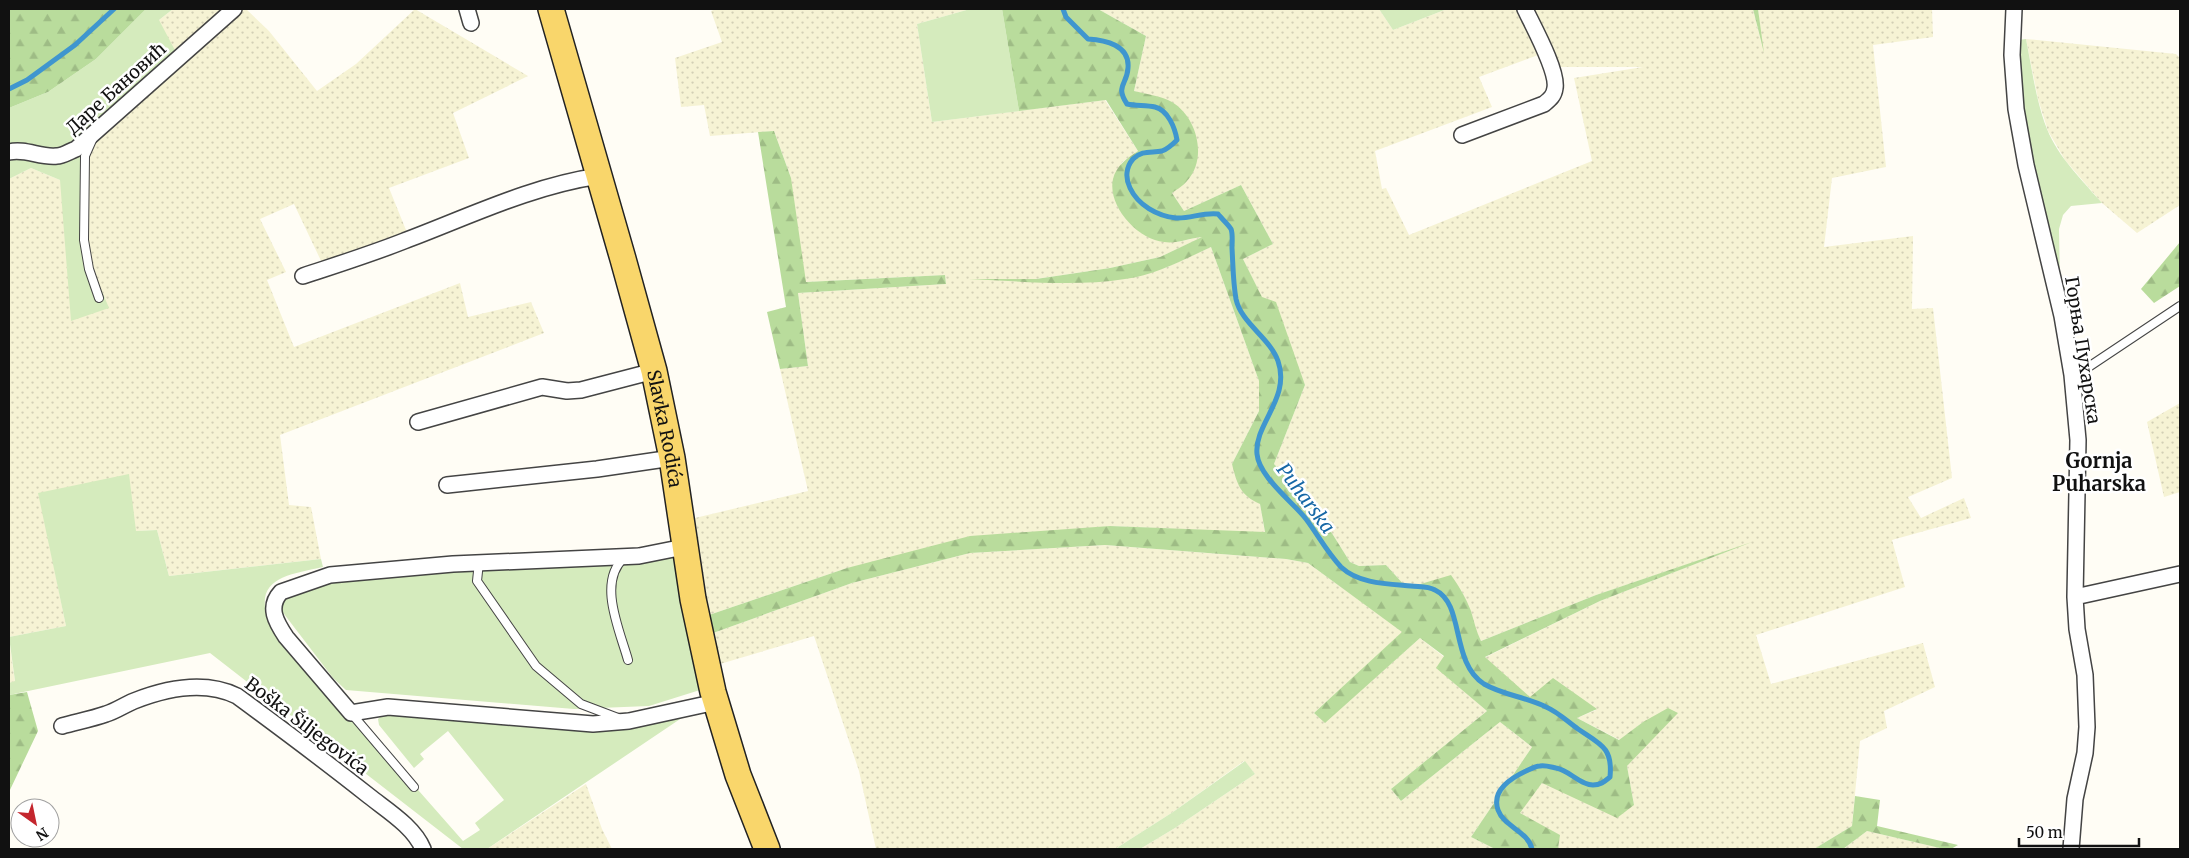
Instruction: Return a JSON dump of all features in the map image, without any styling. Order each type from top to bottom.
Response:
[{"type":"main road","name":"Slavka Rodića","points":[[550,9],[654,371],[672,458],[693,599],[716,702],[738,775],[767,849]]},
{"type":"street","name":"Даре Бановић","points":[[9,152],[16,150],[32,151],[46,156],[59,156],[76,149],[234,9]]},
{"type":"street","points":[[1462,135],[1544,104],[1552,98],[1555,90],[1554,74],[1525,9]]},
{"type":"street","name":"Горња Пухарска","points":[[2014,9],[2012,55],[2016,109],[2026,165],[2062,316],[2072,375],[2078,440],[2075,597],[2077,629],[2085,675],[2087,727],[2085,753],[2075,799],[2071,849]]},
{"type":"street","points":[[303,276],[402,242],[506,200],[575,179],[599,176]]},
{"type":"street","points":[[418,422],[542,387],[567,392],[581,390],[654,371]]},
{"type":"street","points":[[447,485],[597,469],[672,458]]},
{"type":"street","points":[[684,548],[628,556],[479,562],[330,575],[287,588],[276,597],[273,612],[276,623],[328,688],[351,713],[388,707],[593,724],[629,721],[716,702]]},
{"type":"street","points":[[2075,597],[2180,574]]},
{"type":"street","name":"Boška Šiljegovića","points":[[62,726],[108,714],[133,702],[178,688],[209,687],[224,689],[259,712],[402,822],[420,841],[424,849]]},
{"type":"lane","points":[[96,132],[85,156],[84,240],[89,269],[99,298]]},
{"type":"lane","points":[[2072,375],[2081,372],[2180,306]]},
{"type":"lane","points":[[628,556],[615,567],[610,594],[628,660]]},
{"type":"lane","points":[[479,562],[477,581],[536,666],[581,704],[604,714],[629,721]]},
{"type":"lane","points":[[351,713],[414,787]]},
{"type":"shaded area","points":[[173,9],[246,9],[269,31],[317,91],[356,64],[415,9],[528,76],[453,113],[469,158],[389,188],[408,235],[323,265],[294,204],[260,219],[286,272],[267,280],[294,347],[460,283],[468,317],[531,302],[544,333],[280,435],[289,505],[311,507],[321,559],[169,576],[157,530],[136,531],[39,493],[66,626],[9,637],[9,179],[31,168],[60,180],[93,270],[87,243],[87,159],[95,136],[159,20]]},
{"type":"shaded area","points":[[716,9],[970,9],[917,24],[932,122],[1105,100],[1138,151],[1121,163],[1177,242],[1205,236],[1160,257],[1110,268],[1036,279],[990,279],[1078,282],[1165,268],[1211,247],[1259,381],[1259,411],[1232,464],[1260,504],[1265,533],[1110,526],[847,568],[709,615],[695,518],[808,491],[780,369],[808,366],[798,293],[946,284],[945,275],[805,282],[790,175],[774,131],[710,136],[704,105],[681,107],[675,58],[722,42],[711,11]]},
{"type":"shaded area","points":[[1098,9],[1379,9],[1393,30],[1447,9],[1521,9],[1541,54],[1479,77],[1492,107],[1375,151],[1382,189],[1386,188],[1409,235],[1592,161],[1574,78],[1643,67],[1555,67],[1529,9],[1753,9],[1762,46],[1758,9],[1932,9],[1933,37],[1873,45],[1886,167],[1832,178],[1824,247],[1913,236],[1912,309],[1933,308],[1952,478],[1908,497],[1921,518],[1964,498],[1971,518],[1892,540],[1905,587],[1756,635],[1771,684],[1923,643],[1935,687],[1884,711],[1887,728],[1860,741],[1852,826],[1814,849],[1558,849],[1559,835],[1519,813],[1542,783],[1634,805],[1627,766],[1643,722],[1620,740],[1577,718],[1596,710],[1530,698],[1484,658],[1600,601],[1736,548],[1596,595],[1481,641],[1461,590],[1407,588],[1386,565],[1359,566],[1350,562],[1313,503],[1274,464],[1305,385],[1243,259],[1273,244],[1241,185],[1184,211],[1172,193],[1188,180],[1172,102],[1134,91],[1146,36]]},
{"type":"shaded area","points":[[2026,39],[2176,54],[2180,58],[2180,205],[2137,233],[2102,203],[2065,160],[2048,131],[2038,99]]},
{"type":"shaded area","points":[[2180,403],[2180,492],[2164,497],[2147,422]]},
{"type":"shaded area","points":[[1105,545],[1286,559],[1308,563],[1403,632],[1314,713],[1325,722],[1420,638],[1444,657],[1437,668],[1487,711],[1391,789],[1401,801],[1500,722],[1532,747],[1471,837],[1495,849],[1140,849],[1175,828],[1255,774],[1244,761],[1173,812],[1115,849],[876,849],[859,771],[814,636],[720,664],[713,633],[852,583],[970,553]]},
{"type":"shaded area","points":[[9,639],[15,682],[9,683]]},
{"type":"shaded area","points":[[586,784],[602,829],[612,849],[487,849]]},
{"type":"shaded area","points":[[1867,831],[1944,849],[1843,849]]},
{"type":"green space","points":[[9,9],[146,9],[96,59],[48,92],[9,108]]},
{"type":"green space","points":[[146,9],[173,9],[159,20],[178,56],[95,136],[87,159],[87,243],[93,270],[109,308],[71,321],[60,180],[31,168],[9,179],[9,108],[48,92],[96,59]]},
{"type":"green space","points":[[970,9],[1002,9],[1019,111],[932,122],[917,24]]},
{"type":"green space","points":[[1002,9],[1098,9],[1146,36],[1134,91],[1172,102],[1188,117],[1197,138],[1197,161],[1193,172],[1185,183],[1172,193],[1184,211],[1241,185],[1273,244],[1243,259],[1262,297],[1276,302],[1305,385],[1274,464],[1313,503],[1350,562],[1359,566],[1386,565],[1407,588],[1451,575],[1467,601],[1481,641],[1596,595],[1752,542],[1600,601],[1485,657],[1530,697],[1553,678],[1597,709],[1577,718],[1619,740],[1643,722],[1668,708],[1678,713],[1627,766],[1634,805],[1617,818],[1542,783],[1520,813],[1560,835],[1558,849],[1495,849],[1471,837],[1532,747],[1500,722],[1401,801],[1391,789],[1487,711],[1436,668],[1444,656],[1420,638],[1325,723],[1314,713],[1402,632],[1308,563],[1286,559],[1105,545],[970,553],[852,583],[713,633],[709,615],[847,568],[970,536],[1110,526],[1265,532],[1260,504],[1248,497],[1240,488],[1232,464],[1259,411],[1259,381],[1211,247],[1158,271],[1125,279],[1067,283],[969,279],[1036,279],[1110,268],[1160,257],[1202,237],[1174,242],[1154,240],[1144,235],[1126,220],[1115,200],[1112,189],[1113,179],[1119,166],[1138,151],[1106,100],[1019,111]]},
{"type":"green space","points":[[1379,9],[1447,9],[1393,30]]},
{"type":"green space","points":[[1753,9],[1758,9],[1764,53]]},
{"type":"green space","points":[[2026,39],[2040,107],[2047,129],[2058,149],[2072,168],[2102,203],[2071,206],[2063,215],[2059,229],[2060,282],[2023,123],[2018,40]]},
{"type":"green space","points":[[774,131],[791,178],[806,282],[945,275],[946,284],[798,293],[808,366],[780,369],[767,312],[786,307],[758,132]]},
{"type":"green space","points":[[2180,242],[2180,286],[2154,303],[2141,289]]},
{"type":"green space","points":[[129,474],[136,531],[157,530],[169,576],[321,559],[323,567],[285,576],[269,588],[265,597],[265,609],[270,625],[335,707],[353,716],[463,841],[480,830],[475,823],[504,800],[448,731],[420,754],[424,759],[414,768],[379,725],[378,719],[387,711],[534,722],[698,707],[487,849],[463,849],[210,653],[9,695],[9,683],[15,681],[9,637],[66,626],[38,493]]},
{"type":"green space","points":[[673,551],[700,690],[649,706],[574,709],[346,690],[333,678],[281,610],[283,596],[298,583]]},
{"type":"green space","points":[[27,692],[38,731],[9,792],[9,695]]},
{"type":"green space","points":[[1245,761],[1255,774],[1175,828],[1140,849],[1115,849],[1173,812]]},
{"type":"green space","points":[[1855,796],[1880,800],[1877,826],[1958,845],[1951,849],[1944,849],[1867,831],[1843,849],[1814,849],[1852,826]]},
{"type":"waterway","points":[[9,89],[27,80],[75,45],[114,9]]},
{"type":"waterway","name":"Puharska","points":[[1063,9],[1066,17],[1088,39],[1115,45],[1125,54],[1128,60],[1128,68],[1122,93],[1127,104],[1152,106],[1160,109],[1170,120],[1175,130],[1177,140],[1168,148],[1162,151],[1140,154],[1131,162],[1127,177],[1133,194],[1149,209],[1162,215],[1181,218],[1218,214],[1231,229],[1234,286],[1239,308],[1249,323],[1269,345],[1278,361],[1281,374],[1280,387],[1258,443],[1257,454],[1259,463],[1270,480],[1306,519],[1331,555],[1348,573],[1374,582],[1429,588],[1444,597],[1451,608],[1466,662],[1473,674],[1484,684],[1531,701],[1559,714],[1599,743],[1607,753],[1610,777],[1598,784],[1588,784],[1561,769],[1537,766],[1509,781],[1500,791],[1497,796],[1497,803],[1501,816],[1526,838],[1532,849]]},
{"type":"district","name":"Gornja Puharska","points":[[2099,472]]}]
